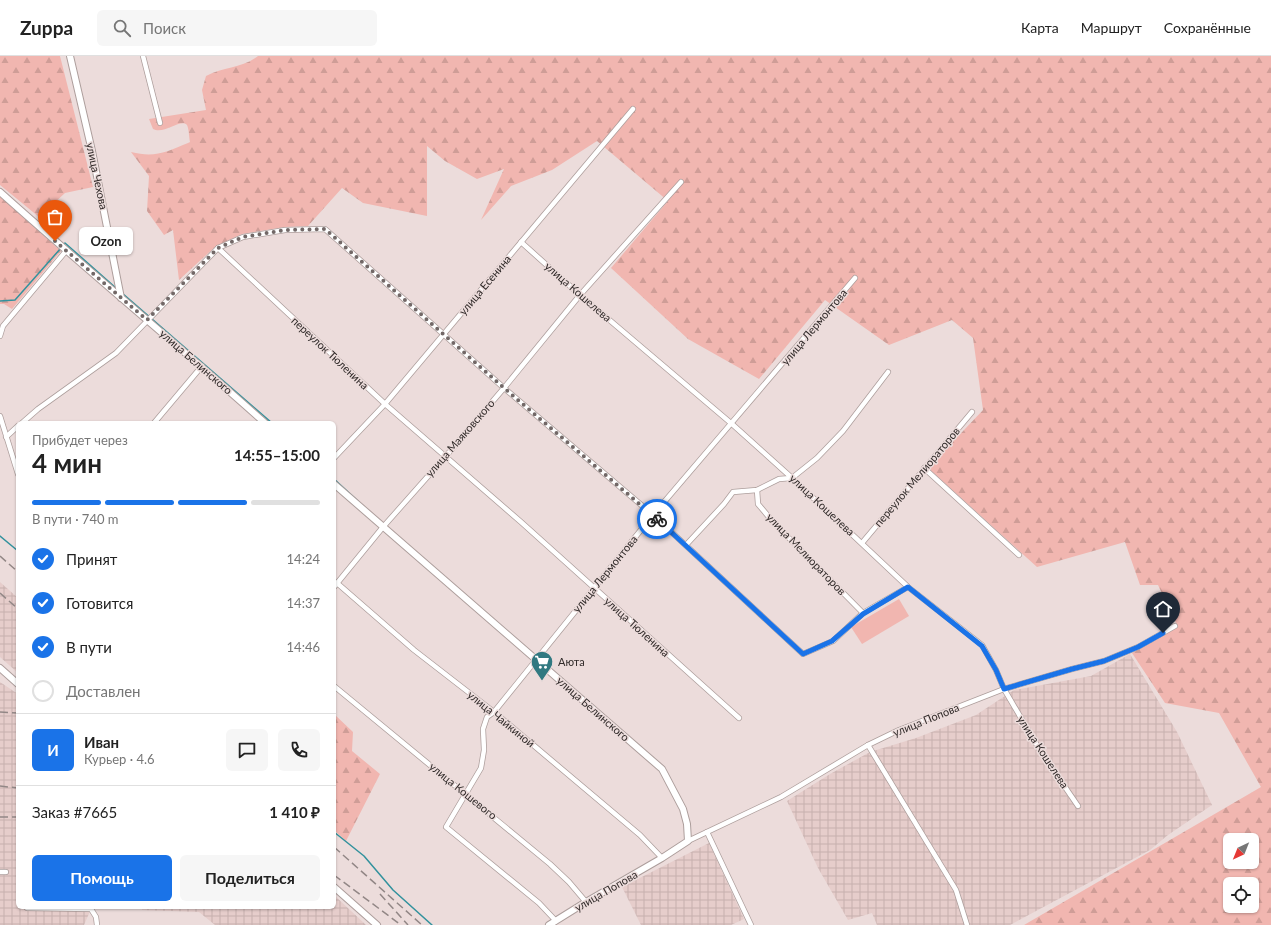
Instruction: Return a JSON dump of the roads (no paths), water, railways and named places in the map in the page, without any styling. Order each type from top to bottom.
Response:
[{"type":"street","name":"улица Чехова","points":[[70,56],[92,151],[121,298]]},
{"type":"street","points":[[143,56],[160,123]]},
{"type":"street","name":"улица Есенина","points":[[336,456],[385,404],[633,108]]},
{"type":"street","name":"улица Маяковского","points":[[336,584],[382,527],[504,388],[580,295],[681,182]]},
{"type":"street","name":"улица Белинского","points":[[0,192],[66,251],[202,366],[263,421]]},
{"type":"street","points":[[24,421],[38,409],[116,353],[218,248],[243,237],[285,230],[325,229],[504,388],[653,515],[803,654],[832,641],[863,614],[908,587]]},
{"type":"street","name":"улица Кошелева","points":[[521,242],[580,295],[732,424],[908,587],[982,646],[996,670],[1004,689],[1041,752],[1078,806]]},
{"type":"street","name":"переулок Тюленина","points":[[218,248],[385,404],[445,457]]},
{"type":"street","points":[[0,336],[3,326],[66,251]]},
{"type":"street","name":"улица Лермонтова","points":[[556,921],[539,903],[446,827],[481,768],[484,750],[483,729],[487,717],[494,712],[537,660],[653,515],[856,278]]},
{"type":"street","points":[[156,421],[202,366]]},
{"type":"street","points":[[686,545],[724,504],[733,492],[757,490],[779,479],[792,478],[817,458],[843,431],[888,372]]},
{"type":"street","name":"переулок Мелиораторов","points":[[862,543],[972,412]]},
{"type":"street","points":[[0,416],[16,468]]},
{"type":"street","points":[[6,437],[16,428]]},
{"type":"street","name":"улица Тюленина","points":[[445,457],[521,522],[739,718]]},
{"type":"street","points":[[924,468],[1019,555]]},
{"type":"street","name":"улица Белинского","points":[[336,486],[662,770],[682,809],[687,824],[688,842]]},
{"type":"street","name":"улица Мелиораторов","points":[[757,490],[758,504],[774,523],[863,614]]},
{"type":"street","name":"улица Чайкиной","points":[[336,586],[414,650],[494,712],[640,835],[662,858]]},
{"type":"street","name":"улица Попова","points":[[688,842],[781,797],[868,745],[899,730],[1004,689],[1104,661],[1138,647],[1175,626]]},
{"type":"street","points":[[0,668],[16,682]]},
{"type":"street","name":"улица Кошевого","points":[[336,688],[550,864],[569,882],[586,902]]},
{"type":"street","points":[[868,745],[956,890],[967,925]]},
{"type":"street","points":[[707,832],[751,925]]},
{"type":"street","points":[[662,858],[688,842]]},
{"type":"street","name":"улица Попова","points":[[549,925],[662,858]]},
{"type":"street","points":[[0,872],[6,872]]},
{"type":"street","points":[[336,889],[377,925]]},
{"type":"street","points":[[91,909],[96,917],[97,925]]},
{"type":"waterway","points":[[63,245],[65,243],[116,288]]},
{"type":"waterway","points":[[0,301],[15,300],[61,248]]},
{"type":"waterway","points":[[122,293],[270,421]]},
{"type":"waterway","points":[[336,481],[359,502]]},
{"type":"waterway","points":[[0,536],[16,549]]},
{"type":"waterway","points":[[336,834],[364,856],[393,890],[432,925]]},
{"type":"railway","points":[[0,556],[16,570]]},
{"type":"railway","points":[[0,593],[16,607]]},
{"type":"railway","points":[[0,712],[16,713]]},
{"type":"railway","points":[[0,786],[16,788]]},
{"type":"railway","points":[[0,817],[16,817]]},
{"type":"railway","points":[[336,849],[422,925]]},
{"type":"railway","points":[[336,876],[401,925]]},
{"type":"railway","points":[[380,894],[408,925]]},
{"type":"place","name":"Ozon","points":[[55,241]]},
{"type":"place","name":"Аюта","points":[[542,682]]}]
